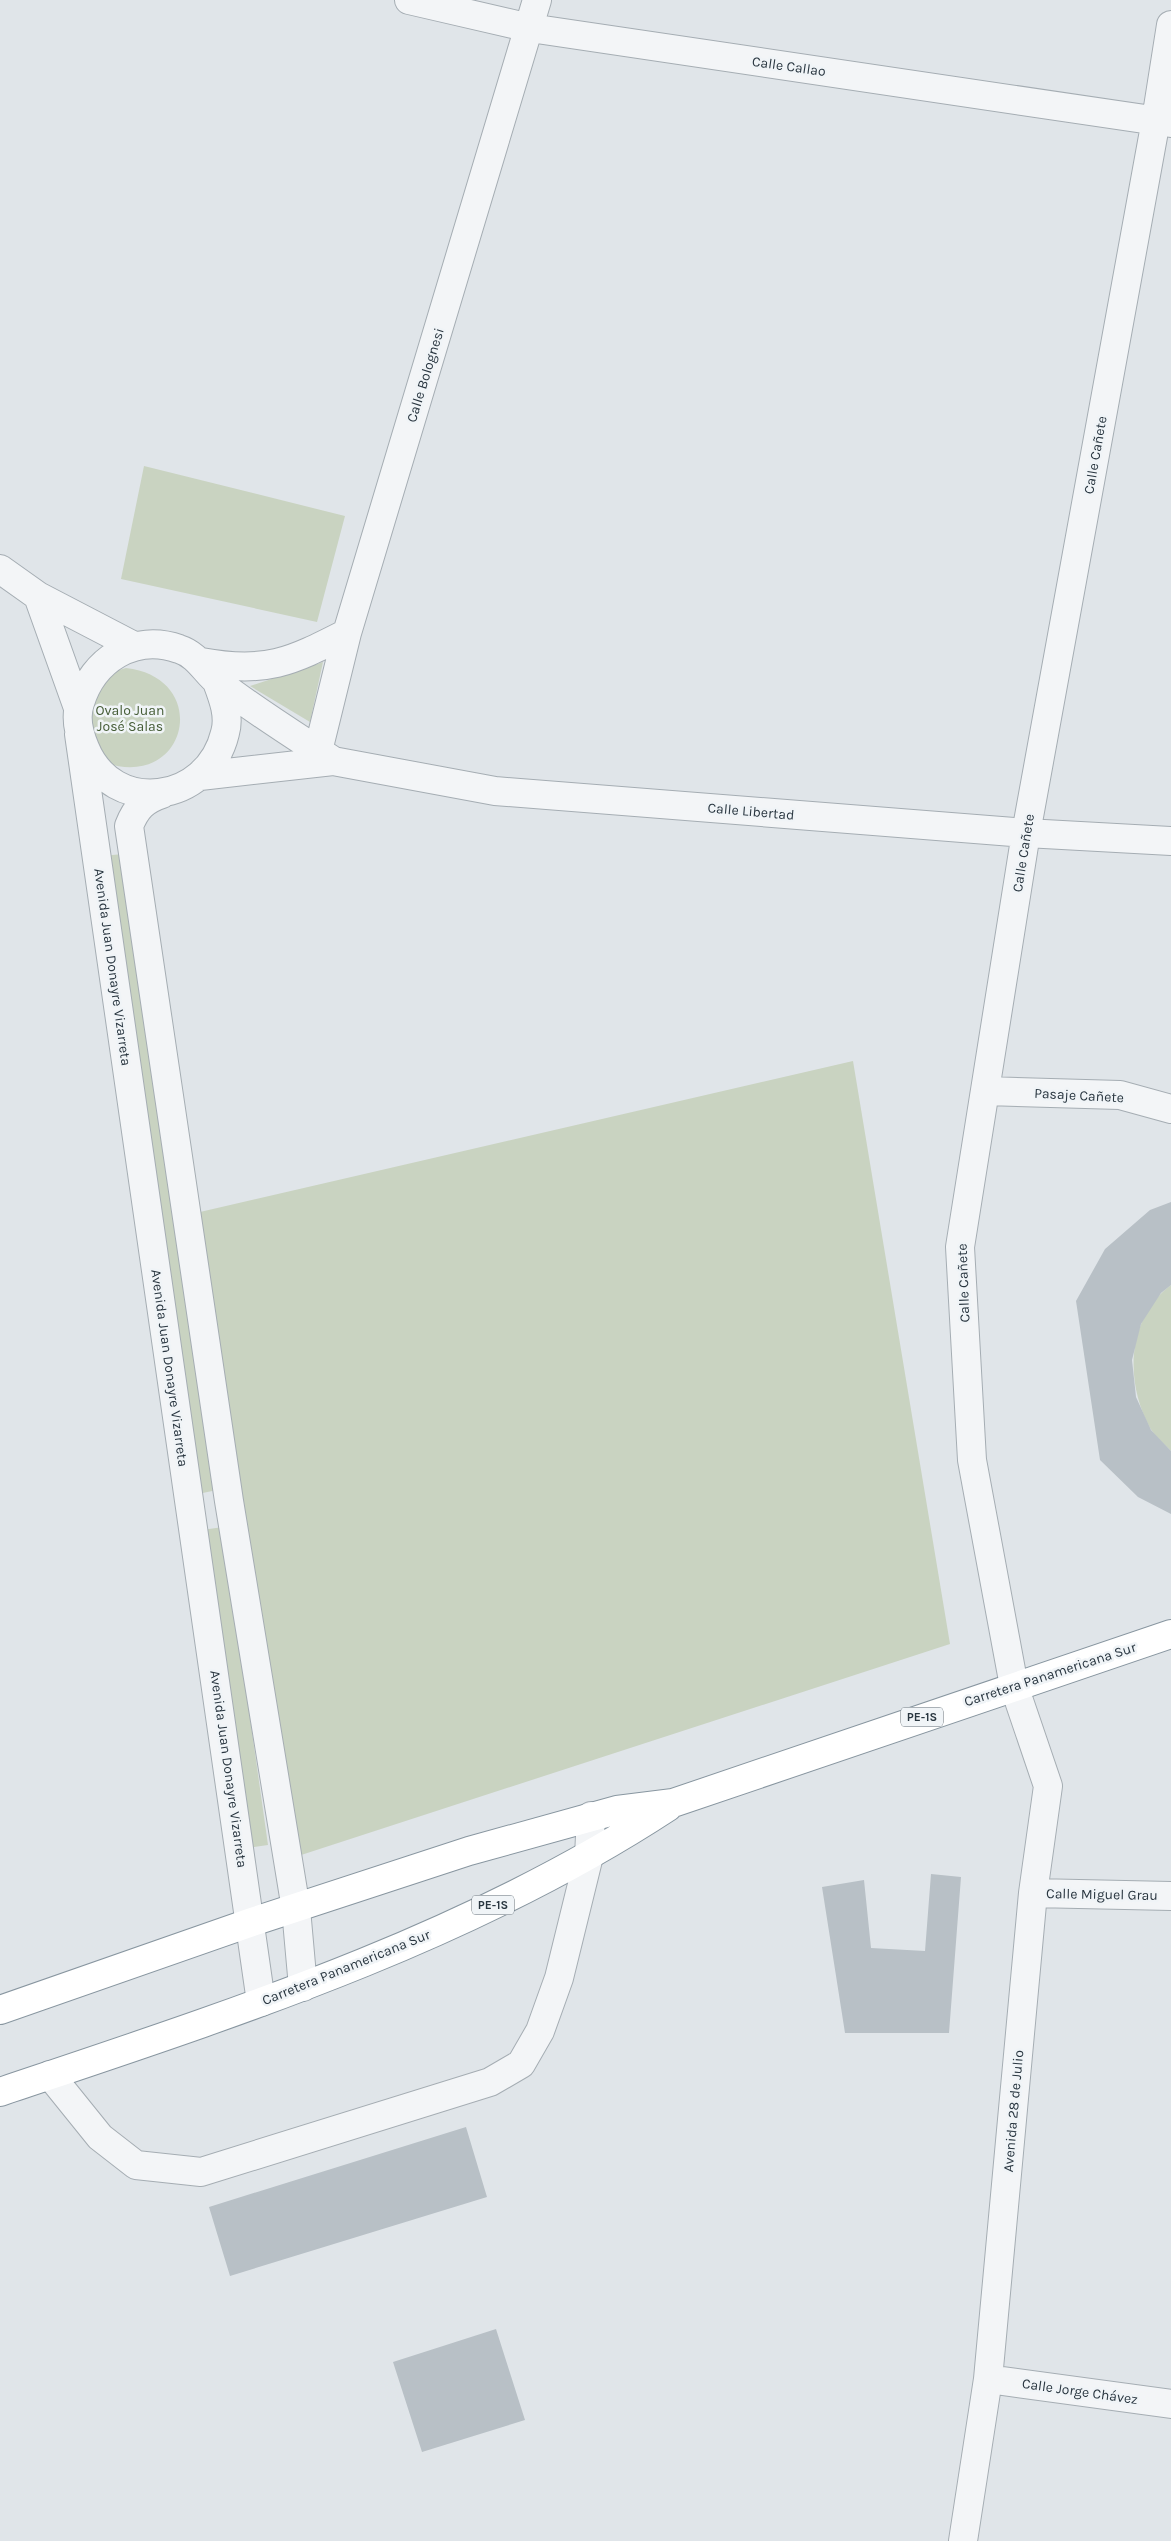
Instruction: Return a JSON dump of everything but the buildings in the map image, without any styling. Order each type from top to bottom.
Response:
[{"type":"highway","name":"Carretera Panamericana Sur","points":[[0,2010],[252,1922],[469,1851],[590,1816],[618,1810],[674,1803],[1171,1634]]},
{"type":"highway","name":"Carretera Panamericana Sur","points":[[0,2092],[302,1987],[491,1907],[589,1856],[674,1803]]},
{"type":"street","name":"Calle Callao","points":[[409,0],[530,28],[1163,121]]},
{"type":"street","name":"Calle Bolognesi","points":[[326,756],[347,633],[537,0]]},
{"type":"street","name":"Calle Cañete","points":[[1014,1686],[972,1460],[960,1246],[1026,832],[1163,121],[1171,24]]},
{"type":"street","points":[[0,569],[38,596],[134,646]]},
{"type":"street","points":[[38,596],[90,760],[109,780],[134,792],[162,794]]},
{"type":"street","points":[[209,672],[282,664],[347,633]]},
{"type":"street","points":[[79,721],[85,687],[97,669],[114,654],[134,646],[158,644],[181,649],[209,672],[326,756]]},
{"type":"street","points":[[209,672],[226,706],[226,732],[217,756],[200,776],[188,785],[147,799],[134,812],[129,826],[229,1501],[296,1909],[302,1987]]},
{"type":"street","name":"Avenida Juan Donayre Vizarreta","points":[[79,721],[190,1503],[252,1922],[261,2002]]},
{"type":"street","points":[[200,776],[326,756]]},
{"type":"street","name":"Calle Libertad","points":[[326,756],[495,791],[1026,832],[1171,841]]},
{"type":"street","name":"Pasaje Cañete","points":[[986,1091],[1120,1095],[1171,1109]]},
{"type":"street","points":[[190,1503],[229,1501]]},
{"type":"street","name":"Avenida 28 de Julio","points":[[963,2541],[988,2379],[1033,1893],[1048,1786],[1014,1686]]},
{"type":"street","points":[[50,2075],[100,2137],[136,2165],[201,2172],[490,2082],[521,2064],[540,2031],[559,1978],[589,1856],[590,1816]]},
{"type":"street","name":"Calle Miguel Grau","points":[[1033,1893],[1171,1896]]},
{"type":"street","name":"Calle Jorge Chávez","points":[[988,2379],[1171,2404]]},
{"type":"green space","points":[[144,466],[345,516],[317,622],[121,579]]},
{"type":"green space","points":[[323,662],[310,722],[250,686]]},
{"type":"green space","name":"Ovalo Juan José Salas","points":[[126,668],[153,676],[171,691],[179,710],[179,729],[171,747],[156,761],[134,767],[106,763],[80,709],[109,673]]},
{"type":"green space","points":[[123,854],[217,1490],[198,1494],[102,856]]},
{"type":"green space","points":[[853,1061],[950,1644],[295,1857],[200,1212]]},
{"type":"green space","points":[[1171,1285],[1171,1451],[1150,1428],[1142,1410],[1136,1391],[1134,1352],[1138,1333],[1145,1315],[1156,1299]]},
{"type":"green space","points":[[223,1527],[268,1845],[248,1848],[202,1530]]}]
